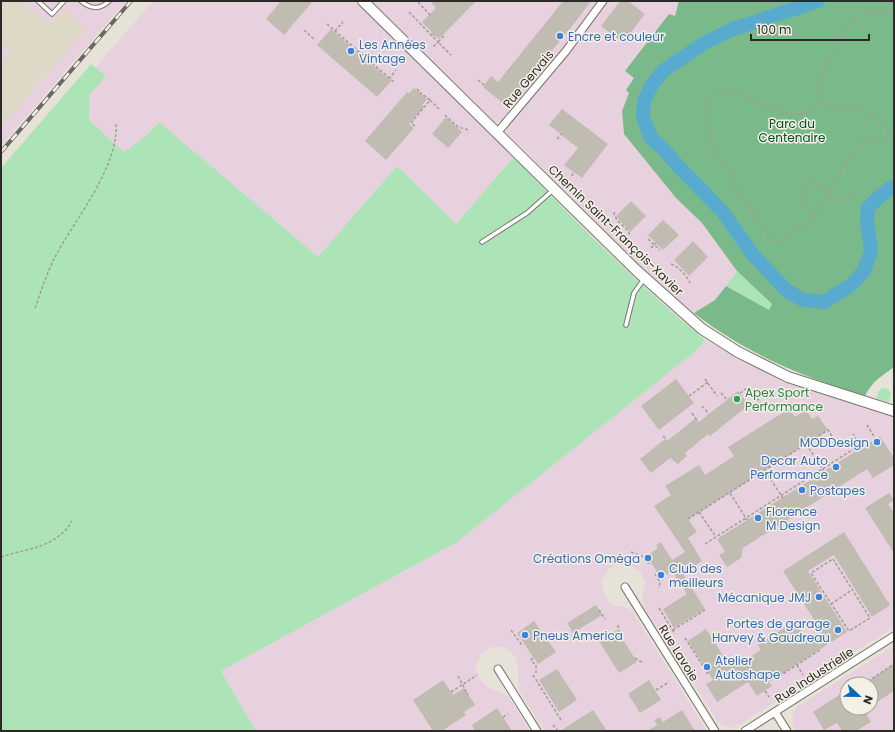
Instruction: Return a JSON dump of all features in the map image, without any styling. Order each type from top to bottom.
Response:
[{"type":"street","name":"Chemin Saint-François-Xavier","points":[[363,1],[645,278],[702,329],[752,360],[800,382],[894,412]]},
{"type":"street","name":"Rue Gervais","points":[[497,133],[566,51],[604,1]]},
{"type":"street","name":"Rue Lavoie","points":[[624,587],[715,731]]},
{"type":"street","name":"Rue Industrielle","points":[[745,731],[894,636]]},
{"type":"street","points":[[498,669],[537,731]]},
{"type":"street","points":[[775,712],[787,731]]},
{"type":"lane","points":[[38,1],[52,14],[64,1]]},
{"type":"lane","points":[[81,1],[86,6],[93,8],[102,6],[109,1]]},
{"type":"lane","points":[[482,242],[527,213],[554,189]]},
{"type":"lane","points":[[626,325],[634,293],[645,278]]},
{"type":"path","points":[[418,2],[430,15]]},
{"type":"path","points":[[894,11],[859,16],[852,21],[820,80],[818,94],[820,103],[825,106],[858,107],[875,118],[894,137]]},
{"type":"path","points":[[409,12],[451,55]]},
{"type":"path","points":[[335,32],[343,22]]},
{"type":"path","points":[[327,24],[395,83]]},
{"type":"path","points":[[304,30],[314,39]]},
{"type":"path","points":[[432,48],[444,36]]},
{"type":"path","points":[[389,78],[396,70]]},
{"type":"path","points":[[478,80],[484,85]]},
{"type":"path","points":[[417,89],[439,109]]},
{"type":"path","points":[[820,103],[808,113],[784,113],[767,107],[734,90],[725,90],[713,96],[708,101],[706,108],[711,146],[714,154],[729,170],[738,193],[746,201],[769,238],[774,241],[780,241],[788,238],[813,215],[828,196],[834,181],[861,140],[870,138],[894,143]]},
{"type":"path","points":[[415,126],[411,123],[430,100]]},
{"type":"path","points":[[445,115],[458,127],[469,130]]},
{"type":"path","points":[[35,308],[55,258],[112,156],[117,135],[116,123]]},
{"type":"path","points":[[557,139],[561,134]]},
{"type":"path","points":[[572,176],[574,172]]},
{"type":"path","points":[[813,215],[803,202],[802,196],[805,187],[809,183],[816,184],[830,192]]},
{"type":"path","points":[[828,196],[841,202],[852,195]]},
{"type":"path","points":[[614,212],[615,218],[628,231],[630,236]]},
{"type":"path","points":[[648,239],[660,250]]},
{"type":"path","points":[[651,248],[655,244]]},
{"type":"path","points":[[671,264],[681,269],[690,283]]},
{"type":"path","points":[[706,379],[717,396]]},
{"type":"path","points":[[689,396],[708,382]]},
{"type":"path","points":[[740,393],[748,387]]},
{"type":"path","points":[[721,393],[727,400]]},
{"type":"path","points":[[757,398],[766,412]]},
{"type":"path","points":[[702,406],[709,414]]},
{"type":"path","points":[[692,414],[697,420]]},
{"type":"path","points":[[867,425],[875,438]]},
{"type":"path","points":[[688,519],[828,430],[837,444]]},
{"type":"path","points":[[705,544],[741,523],[854,450],[860,445],[853,434]]},
{"type":"path","points":[[663,436],[667,440]]},
{"type":"path","points":[[806,444],[823,470]]},
{"type":"path","points":[[765,470],[782,496]]},
{"type":"path","points":[[730,493],[747,519]]},
{"type":"path","points":[[699,512],[716,537]]},
{"type":"path","points":[[1,557],[44,544],[58,538],[66,532],[72,521]]},
{"type":"path","points":[[630,552],[644,557],[649,564]]},
{"type":"path","points":[[834,559],[851,585],[852,590],[861,601],[870,618],[849,631],[834,611],[812,575],[834,559]]},
{"type":"path","points":[[655,574],[660,582],[659,588]]},
{"type":"path","points":[[830,603],[852,590]]},
{"type":"path","points":[[659,608],[675,634]]},
{"type":"path","points":[[599,610],[605,620]]},
{"type":"path","points":[[673,630],[703,610],[705,615]]},
{"type":"path","points":[[618,625],[619,633]]},
{"type":"path","points":[[511,630],[521,644],[523,642]]},
{"type":"path","points":[[685,638],[698,656],[708,674]]},
{"type":"path","points":[[776,680],[820,650]]},
{"type":"path","points":[[533,658],[531,660],[536,666],[536,673]]},
{"type":"path","points":[[635,658],[643,663]]},
{"type":"path","points":[[876,676],[894,664]]},
{"type":"path","points":[[797,665],[803,675]]},
{"type":"path","points":[[452,692],[477,675]]},
{"type":"path","points":[[533,675],[558,711],[561,720]]},
{"type":"path","points":[[458,676],[468,695]]},
{"type":"path","points":[[656,690],[669,682]]},
{"type":"path","points":[[765,691],[769,697]]},
{"type":"path","points":[[503,717],[508,714]]},
{"type":"path","points":[[553,725],[558,731]]},
{"type":"shaded area","points":[[1,1],[126,1],[1,146]]},
{"type":"shaded area","points":[[1,1],[22,1],[49,24],[63,9],[86,29],[1,128],[1,63],[10,52],[1,44]]},
{"type":"shaded area","points":[[153,1],[356,1],[514,157],[456,224],[397,166],[318,258],[158,122],[145,137],[124,152],[89,120],[90,95],[106,76],[95,68]]},
{"type":"shaded area","points":[[372,1],[599,1],[565,46],[516,105],[501,121],[494,122]]},
{"type":"shaded area","points":[[608,1],[679,1],[675,16],[625,71],[634,78],[626,90],[629,93],[622,111],[624,134],[676,198],[702,223],[737,271],[715,300],[694,313],[676,300],[650,276],[507,133],[507,127],[571,51]]},
{"type":"shaded area","points":[[705,340],[786,383],[894,417],[894,627],[742,723],[732,728],[727,727],[718,722],[645,608],[642,598],[645,583],[640,571],[631,566],[620,564],[611,567],[603,578],[601,583],[605,596],[613,605],[628,608],[632,611],[707,731],[545,731],[519,690],[518,668],[514,655],[505,648],[492,647],[481,654],[476,667],[477,675],[486,686],[508,696],[530,731],[256,731],[221,671],[457,542],[697,350]]},
{"type":"shaded area","points":[[894,646],[894,731],[795,731],[792,718],[794,711],[798,706],[839,680],[839,716],[879,716],[879,676],[846,676]]},
{"type":"green space","name":"Parc du Centenaire","points":[[679,1],[894,1],[894,367],[874,383],[865,396],[797,372],[775,362],[714,328],[694,313],[715,300],[726,286],[769,310],[772,304],[737,271],[702,223],[676,198],[624,134],[622,111],[629,93],[626,90],[634,78],[625,71],[669,14],[675,16]]},
{"type":"green space","points":[[91,64],[106,76],[90,95],[89,120],[124,152],[145,137],[159,122],[318,257],[397,166],[456,224],[514,157],[607,252],[655,297],[705,340],[697,350],[457,542],[221,671],[256,731],[1,731],[1,168]]},
{"type":"green space","points":[[737,271],[772,304],[769,310],[726,286]]},
{"type":"green space","points":[[882,388],[887,388],[891,393],[889,402],[876,399]]},
{"type":"building","points":[[281,1],[313,1],[284,35],[266,19]]},
{"type":"building","points":[[430,1],[476,1],[439,39],[436,36],[433,37],[431,31],[422,22],[436,8]]},
{"type":"building","points":[[563,1],[591,1],[511,101],[504,104],[484,88],[484,85],[491,76],[498,82]]},
{"type":"building","points":[[620,1],[628,1],[645,14],[623,43],[601,26]]},
{"type":"building","points":[[331,29],[391,81],[377,97],[317,45]]},
{"type":"building","points":[[414,88],[427,99],[422,105],[424,107],[409,124],[414,128],[386,160],[365,141],[407,92],[409,93]]},
{"type":"building","points":[[562,109],[608,144],[582,178],[564,165],[578,148],[549,125]]},
{"type":"building","points":[[446,117],[462,132],[448,148],[432,134]]},
{"type":"building","points":[[631,201],[646,216],[630,232],[616,216]]},
{"type":"building","points":[[663,220],[679,235],[663,250],[648,235]]},
{"type":"building","points":[[693,241],[708,257],[689,276],[674,260]]},
{"type":"building","points":[[676,379],[694,403],[659,430],[641,406]]},
{"type":"building","points":[[738,391],[749,405],[710,436],[708,434],[685,453],[687,456],[678,464],[670,458],[651,473],[640,459],[665,439],[667,441],[696,418],[699,422]]},
{"type":"building","points":[[789,409],[795,417],[806,410],[812,419],[818,416],[828,430],[688,519],[697,532],[688,538],[702,561],[683,574],[705,609],[674,628],[663,609],[687,594],[672,571],[661,578],[650,561],[648,562],[645,557],[658,548],[656,545],[661,542],[672,560],[685,552],[654,506],[671,495],[665,486],[699,465],[705,475],[734,456],[728,447]]},
{"type":"building","points":[[880,436],[894,458],[894,465],[873,478],[867,469],[743,548],[741,558],[727,567],[719,555],[725,552],[717,539]]},
{"type":"building","points":[[889,493],[894,500],[888,504],[894,513],[894,553],[865,508]]},
{"type":"building","points":[[844,532],[890,605],[872,617],[834,555],[808,571],[847,632],[769,682],[772,686],[757,696],[748,682],[717,702],[706,684],[713,680],[688,641],[706,629],[729,665],[735,661],[738,665],[761,650],[758,645],[795,621],[808,641],[822,632],[783,571]]},
{"type":"building","points":[[596,605],[602,615],[573,633],[567,623]]},
{"type":"building","points":[[534,621],[556,652],[538,664],[517,633]]},
{"type":"building","points":[[617,630],[637,662],[619,673],[599,641]]},
{"type":"building","points":[[894,664],[894,691],[879,701],[879,676],[876,676]]},
{"type":"building","points":[[557,669],[577,700],[559,712],[539,680]]},
{"type":"building","points":[[443,680],[453,695],[464,688],[475,705],[464,712],[466,715],[442,731],[433,731],[413,700]]},
{"type":"building","points":[[649,680],[661,700],[640,713],[628,694]]},
{"type":"building","points":[[839,695],[839,716],[868,716],[871,722],[856,731],[842,731],[837,723],[824,730],[813,712]]},
{"type":"building","points":[[497,708],[512,731],[475,731],[472,725]]},
{"type":"building","points":[[593,710],[607,731],[560,731]]},
{"type":"building","points":[[682,710],[695,731],[647,731],[657,725],[654,720],[660,717],[663,722]]},
{"type":"waterway","points":[[818,1],[733,29],[704,43],[663,71],[651,86],[644,101],[643,117],[651,138],[722,211],[754,256],[786,290],[803,300],[824,302],[851,285],[864,271],[871,251],[867,221],[868,207],[889,189],[894,187]]},
{"type":"railway","points":[[1,152],[131,1]]},
{"type":"place","name":"Encre et couleur","points":[[560,36]]},
{"type":"place","name":"Les Années Vintage","points":[[351,51]]},
{"type":"place","name":"Apex Sport Performance","points":[[737,399]]},
{"type":"place","name":"MODDesign","points":[[877,442]]},
{"type":"place","name":"Decar Auto Performance","points":[[836,467]]},
{"type":"place","name":"Postapes","points":[[802,490]]},
{"type":"place","name":"Florence M Design","points":[[758,518]]},
{"type":"place","name":"Créations Oméga","points":[[648,558]]},
{"type":"place","name":"Club des meilleurs","points":[[661,575]]},
{"type":"place","name":"Mécanique JMJ","points":[[819,597]]},
{"type":"place","name":"Portes de garage Harvey & Gaudreau","points":[[838,630]]},
{"type":"place","name":"Pneus America","points":[[525,635]]},
{"type":"place","name":"Atelier Autoshape","points":[[707,667]]}]
